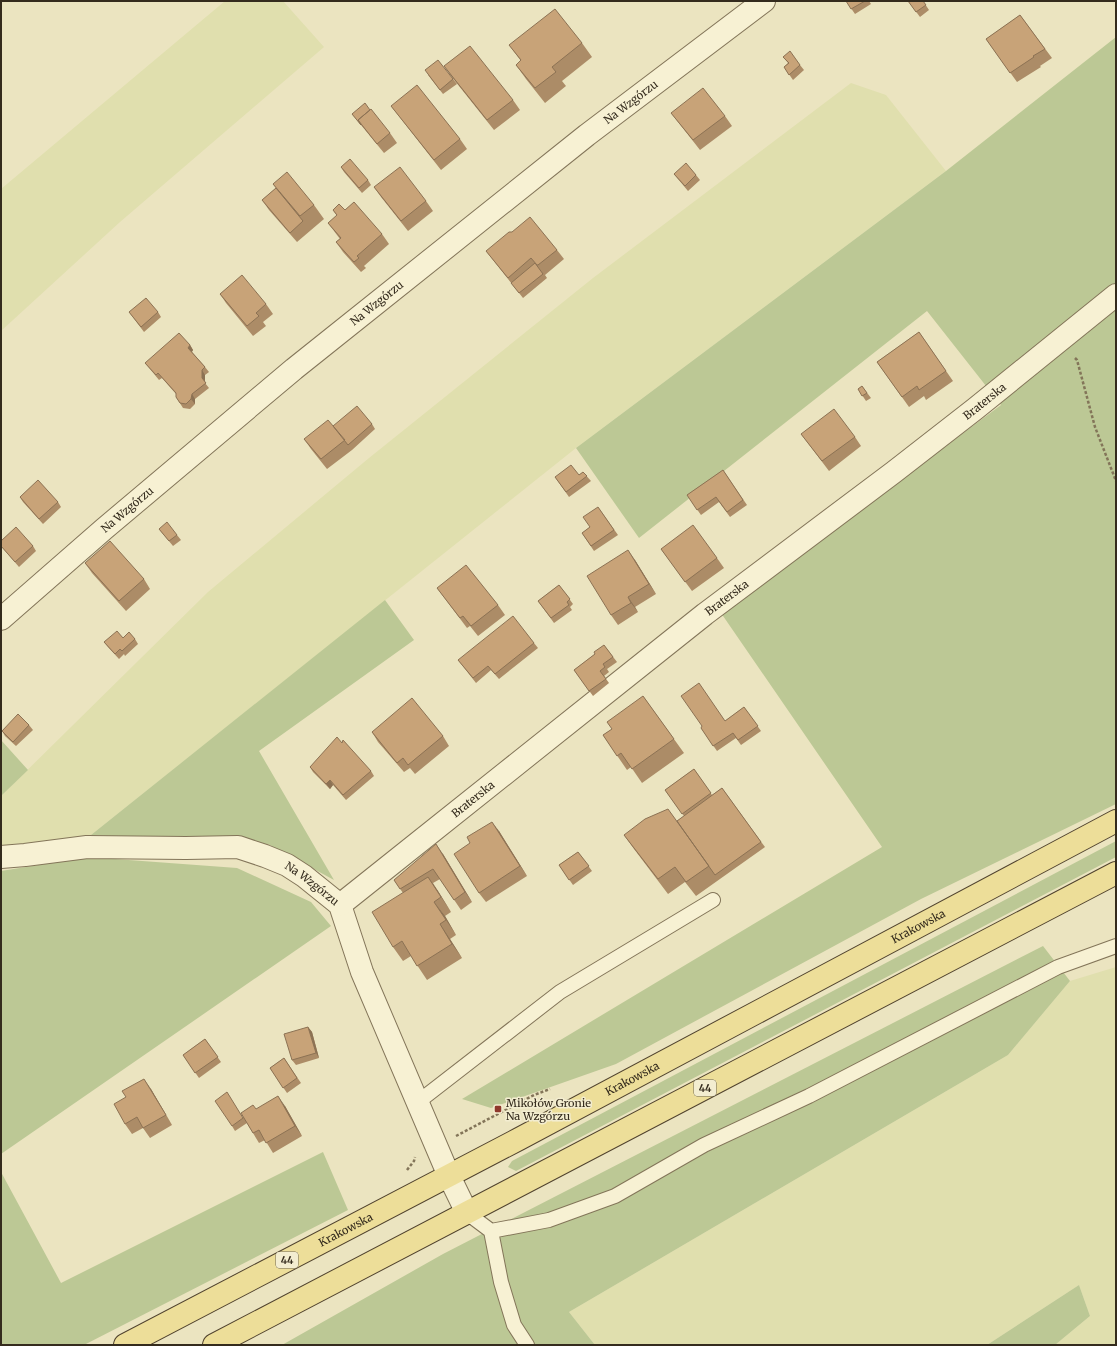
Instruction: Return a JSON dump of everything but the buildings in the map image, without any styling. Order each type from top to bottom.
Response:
[{"type":"main road","name":"Krakowska","points":[[125,1345],[449,1176],[1116,821]]},
{"type":"main road","name":"44","points":[[214,1345],[1116,873]]},
{"type":"street","name":"Na Wzgórzu","points":[[1,619],[104,529],[294,369],[587,135],[763,1]]},
{"type":"street","name":"Braterska","points":[[340,905],[705,614],[894,472],[975,409],[1116,295]]},
{"type":"street","name":"Na Wzgórzu","points":[[1,857],[87,847],[238,847],[287,865],[304,876],[340,905],[362,972],[449,1176],[467,1213]]},
{"type":"lane","points":[[418,1102],[560,992],[713,900]]},
{"type":"lane","points":[[491,1232],[549,1220],[615,1196],[704,1145],[809,1096],[1058,967],[1116,946]]},
{"type":"lane","points":[[467,1213],[491,1232],[501,1282],[514,1325],[527,1345]]},
{"type":"path","points":[[1060,340],[1077,360],[1095,427],[1116,481]]},
{"type":"path","points":[[436,1146],[534,1095],[550,1089]]},
{"type":"green space","points":[[225,1],[283,1],[324,47],[120,222],[1,331],[1,189]]},
{"type":"green space","points":[[1116,37],[1116,804],[921,899],[616,1064],[491,1108],[462,1099],[882,847],[721,613],[1001,405],[927,311],[639,538],[576,448],[946,171]]},
{"type":"green space","points":[[851,83],[886,95],[946,171],[576,448],[91,835],[1,847],[1,796],[208,592],[369,458],[593,278]]},
{"type":"green space","points":[[385,600],[414,640],[259,751],[334,880],[268,844],[91,835]]},
{"type":"green space","points":[[1,740],[28,770],[1,796]]},
{"type":"green space","points":[[1116,841],[1116,857],[516,1171],[508,1167],[512,1161]]},
{"type":"green space","points":[[88,857],[237,868],[311,902],[331,926],[1,1154],[1,871]]},
{"type":"green space","points":[[1043,946],[1070,981],[1008,1055],[569,1312],[595,1345],[282,1345],[443,1254]]},
{"type":"green space","points":[[1116,967],[1116,1345],[1055,1345],[1090,1316],[1079,1285],[987,1345],[595,1345],[569,1312],[1008,1055],[1070,981]]},
{"type":"green space","points":[[323,1152],[348,1210],[84,1345],[1,1345],[1,1172],[61,1283]]},
{"type":"green space","points":[[1079,1285],[1090,1316],[1055,1345],[987,1345]]},
{"type":"place","name":"Mikołów Gronie Na Wzgórzu","points":[[498,1109]]}]
